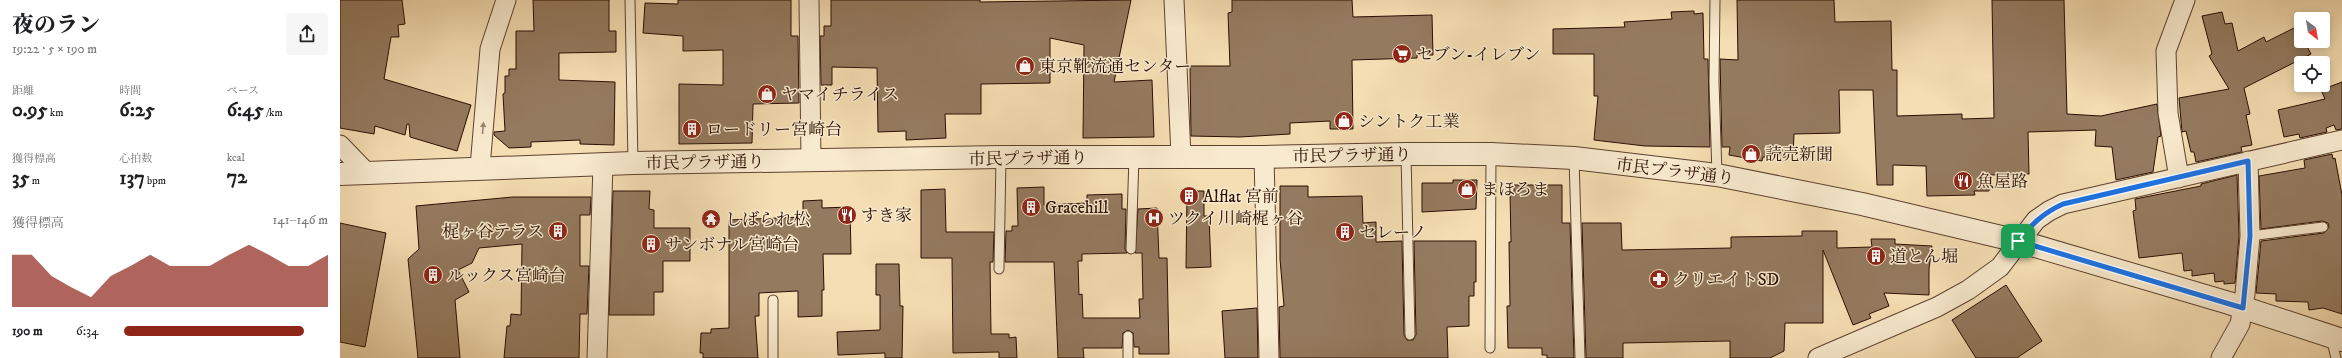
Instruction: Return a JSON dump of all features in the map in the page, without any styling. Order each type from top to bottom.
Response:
[{"type":"street","points":[[480,167],[490,49],[506,0]]},
{"type":"street","points":[[809,0],[811,161]]},
{"type":"street","points":[[1174,0],[1180,156]]},
{"type":"street","points":[[2179,178],[2168,113],[2166,51],[2186,0]]},
{"type":"street","points":[[1818,358],[1937,307],[1968,290],[2000,267],[2018,241],[2036,220],[2063,204],[2342,140]]},
{"type":"street","points":[[340,145],[367,172]]},
{"type":"street","name":"市民プラザ通り","points":[[340,174],[480,167],[633,163],[1001,157],[1180,156],[1264,158],[1406,154],[1491,154],[1574,158],[1717,175],[1862,204],[2018,241],[2243,308],[2336,338]]},
{"type":"street","points":[[1264,158],[1269,358]]},
{"type":"street","points":[[2221,358],[2240,324],[2243,308],[2250,236],[2248,161]]},
{"type":"street","points":[[597,358],[603,164]]},
{"type":"lane","points":[[630,0],[633,163]]},
{"type":"lane","points":[[1715,0],[1714,82],[1717,175]]},
{"type":"lane","points":[[1406,154],[1410,335]]},
{"type":"lane","points":[[1490,348],[1491,154]]},
{"type":"lane","points":[[999,269],[1001,157]]},
{"type":"lane","points":[[1131,249],[1134,157]]},
{"type":"lane","points":[[1574,158],[1580,358]]},
{"type":"lane","points":[[2250,236],[2324,226]]},
{"type":"lane","points":[[773,300],[773,358]]},
{"type":"lane","points":[[1128,336],[1128,358]]},
{"type":"lane","points":[[2336,338],[2336,358]]},
{"type":"building","points":[[340,0],[402,0],[405,24],[398,25],[399,37],[391,37],[384,79],[471,105],[457,151],[410,137],[409,124],[407,124],[405,135],[375,126],[374,134],[340,128]]},
{"type":"building","points":[[533,0],[609,0],[609,31],[616,31],[616,52],[559,53],[559,80],[615,82],[614,145],[580,144],[580,140],[531,142],[531,147],[509,148],[494,135],[494,132],[505,131],[503,94],[505,93],[505,76],[509,76],[509,69],[516,69],[516,31],[534,31]]},
{"type":"building","points":[[678,0],[791,0],[791,36],[798,36],[799,103],[753,104],[752,143],[679,144],[679,84],[723,85],[723,50],[683,51],[683,36],[643,33],[645,3],[678,4]]},
{"type":"building","points":[[831,0],[980,0],[980,2],[1131,0],[1114,82],[1152,80],[1154,137],[1083,138],[1084,45],[1050,38],[1050,83],[981,84],[981,114],[945,114],[946,138],[906,140],[906,131],[878,132],[877,68],[832,67],[832,85],[821,85],[820,36],[824,36],[824,26],[831,26]]},
{"type":"building","points":[[1232,0],[1352,0],[1353,17],[1432,15],[1433,55],[1417,55],[1417,58],[1352,60],[1353,129],[1330,129],[1330,121],[1290,123],[1290,134],[1240,137],[1191,136],[1190,66],[1230,66],[1228,13],[1232,12]]},
{"type":"building","points":[[1737,0],[1834,0],[1835,22],[1891,21],[1892,70],[1897,70],[1897,116],[1962,114],[1962,119],[1994,118],[1992,0],[2064,0],[2067,114],[2101,116],[2157,104],[2161,136],[2158,137],[2153,172],[2116,180],[2112,147],[2095,146],[2096,130],[2028,132],[2029,174],[1989,175],[1989,191],[1974,191],[1975,195],[1927,196],[1926,166],[1893,165],[1893,185],[1877,185],[1873,90],[1839,90],[1840,133],[1794,134],[1793,157],[1763,157],[1762,161],[1729,155],[1730,147],[1722,147],[1720,59],[1738,60]]},
{"type":"building","points":[[1694,11],[1694,14],[1703,13],[1704,59],[1708,59],[1710,147],[1645,146],[1594,140],[1598,96],[1594,96],[1594,54],[1553,54],[1553,29],[1625,27],[1624,22],[1672,19],[1671,12]]},
{"type":"building","points":[[2222,12],[2225,24],[2232,23],[2238,51],[2264,37],[2266,42],[2294,28],[2294,48],[2308,48],[2311,54],[2307,56],[2294,56],[2294,63],[2244,88],[2250,114],[2246,115],[2252,145],[2241,147],[2242,152],[2196,162],[2194,152],[2191,152],[2186,131],[2182,132],[2179,98],[2229,89],[2209,56],[2212,54],[2202,16]]},
{"type":"building","points":[[2342,82],[2342,129],[2336,130],[2334,125],[2326,128],[2327,132],[2300,138],[2299,134],[2284,137],[2278,110],[2325,99],[2322,92],[2330,92],[2330,87]]},
{"type":"building","points":[[2332,154],[2333,159],[2335,158],[2342,195],[2342,314],[2323,308],[2309,310],[2308,302],[2276,301],[2276,294],[2256,293],[2261,241],[2324,233],[2329,227],[2328,223],[2322,221],[2261,229],[2259,176],[2305,168],[2304,160]]},
{"type":"building","points":[[2237,175],[2239,236],[2235,283],[2224,284],[2224,281],[2215,282],[2214,273],[2192,276],[2192,270],[2184,271],[2182,253],[2139,258],[2133,211],[2136,210],[2135,199],[2201,186],[2201,184]]},
{"type":"building","points":[[1453,180],[1477,180],[1476,209],[1422,212],[1422,183],[1453,183]]},
{"type":"building","points":[[1514,185],[1562,185],[1562,223],[1570,223],[1574,358],[1547,358],[1547,355],[1542,355],[1542,348],[1508,348],[1507,306],[1510,306],[1509,242],[1511,242],[1510,192],[1514,192]]},
{"type":"building","points":[[1280,186],[1308,186],[1308,197],[1362,196],[1363,223],[1376,222],[1376,242],[1402,241],[1404,335],[1407,340],[1413,340],[1416,335],[1414,241],[1476,241],[1476,282],[1474,282],[1474,296],[1469,296],[1469,326],[1447,327],[1448,358],[1280,358],[1279,307],[1284,306],[1280,259]]},
{"type":"building","points":[[1044,187],[1044,205],[1087,203],[1087,195],[1122,194],[1122,209],[1126,209],[1125,249],[1127,253],[1082,254],[1082,261],[1078,261],[1079,295],[1082,294],[1083,318],[1140,318],[1139,299],[1143,299],[1142,253],[1135,253],[1138,209],[1157,208],[1159,258],[1167,258],[1169,354],[1139,354],[1139,347],[1134,347],[1133,333],[1128,330],[1123,333],[1122,348],[1083,348],[1084,358],[1058,358],[1054,262],[1005,262],[1006,231],[1012,231],[1012,226],[1018,226],[1017,188]]},
{"type":"building","points":[[945,189],[946,232],[994,232],[993,262],[990,262],[991,334],[1009,334],[1009,338],[1016,337],[1017,358],[999,358],[999,352],[953,353],[952,258],[921,258],[921,190]]},
{"type":"building","name":"サンボナル宮崎台","points":[[613,191],[650,191],[649,209],[654,210],[654,228],[690,228],[690,261],[663,261],[663,292],[654,292],[654,315],[609,315]]},
{"type":"building","points":[[1187,191],[1204,191],[1204,216],[1209,216],[1211,267],[1186,268]]},
{"type":"building","points":[[513,197],[591,197],[590,215],[580,215],[580,266],[589,266],[587,314],[580,314],[579,358],[504,358],[507,326],[510,326],[511,314],[521,315],[522,244],[479,248],[472,263],[458,270],[469,292],[455,300],[460,358],[418,358],[408,259],[419,249],[416,206]]},
{"type":"building","points":[[822,200],[822,208],[850,207],[851,254],[823,254],[824,290],[822,290],[822,316],[798,317],[798,291],[759,293],[759,316],[755,316],[758,358],[703,358],[703,353],[700,353],[701,333],[711,333],[711,329],[729,328],[729,220],[803,217],[803,201]]},
{"type":"building","points":[[340,223],[386,233],[365,347],[340,342]]},
{"type":"building","points":[[1582,223],[1621,223],[1622,250],[1731,248],[1731,237],[1802,236],[1802,231],[1837,231],[1837,248],[1872,247],[1871,239],[1895,239],[1895,244],[1932,246],[1929,269],[1929,295],[1884,293],[1889,306],[1869,314],[1871,318],[1853,325],[1823,250],[1823,323],[1785,323],[1784,351],[1770,358],[1730,358],[1730,341],[1623,343],[1623,358],[1586,358]]},
{"type":"building","points":[[876,264],[899,264],[900,306],[903,306],[902,358],[885,358],[885,353],[838,355],[837,332],[880,330],[880,295],[876,295]]},
{"type":"building","points":[[2006,285],[2042,341],[2017,358],[1976,358],[1952,320]]},
{"type":"building","points":[[1257,308],[1258,358],[1225,358],[1222,311]]},
{"type":"place","name":"セブン-イレブン","points":[[1402,54]]},
{"type":"place","name":"東京靴流通センター","points":[[1025,66]]},
{"type":"place","name":"ヤマイチライス","points":[[767,94]]},
{"type":"place","name":"シントク工業","points":[[1344,121]]},
{"type":"place","name":"ロードリー宮崎台","points":[[692,129]]},
{"type":"place","name":"読売新聞","points":[[1751,154]]},
{"type":"place","name":"魚屋路","points":[[1963,181]]},
{"type":"place","name":"まほろま","points":[[1467,189]]},
{"type":"place","name":"Alflat 宮前","points":[[1189,196]]},
{"type":"place","name":"Gracehill","points":[[1031,207]]},
{"type":"place","name":"すき家","points":[[847,215]]},
{"type":"place","name":"ツクイ川崎梶ヶ谷","points":[[1154,218]]},
{"type":"place","name":"しばられ松","points":[[711,219]]},
{"type":"place","name":"梶ヶ谷テラス","points":[[558,231]]},
{"type":"place","name":"セレーノ","points":[[1345,232]]},
{"type":"place","name":"サンボナル宮崎台","points":[[651,244]]},
{"type":"place","name":"道とん堀","points":[[1876,256]]},
{"type":"place","name":"ルックス宮崎台","points":[[433,275]]},
{"type":"place","name":"クリエイトSD","points":[[1659,279]]},
{"type":"route","points":[[2248,161],[2250,236],[2243,308],[2018,241],[2036,220],[2063,204],[2248,161]]}]
